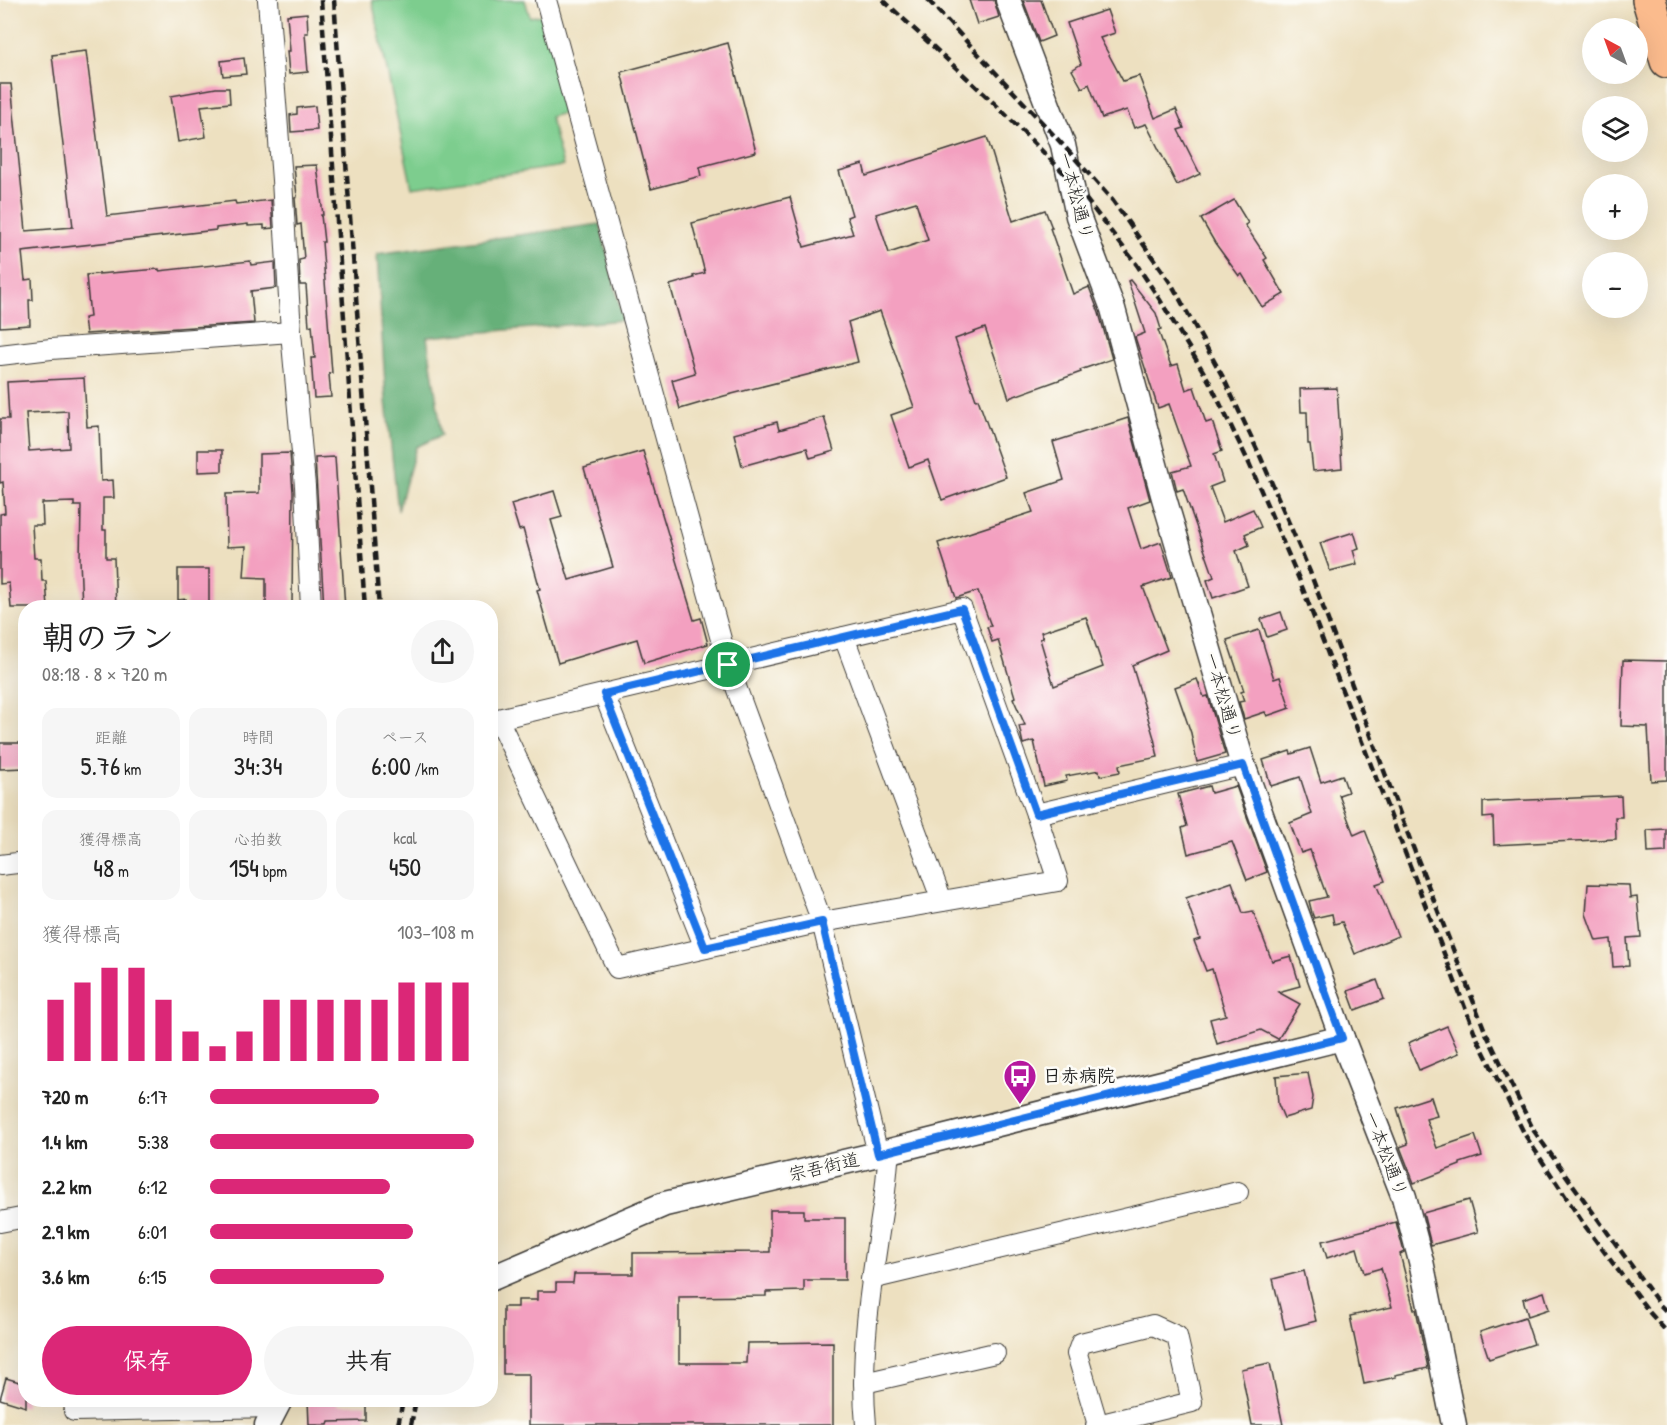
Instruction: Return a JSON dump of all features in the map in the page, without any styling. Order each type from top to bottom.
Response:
[{"type":"highway","points":[[1649,0],[1667,62]]},
{"type":"street","points":[[268,0],[291,332],[305,486],[311,600]]},
{"type":"street","points":[[546,0],[728,665],[822,922],[883,1153],[883,1203],[871,1279],[864,1383],[866,1425]]},
{"type":"street","name":"一本松通り","points":[[1008,0],[1063,145],[1077,216],[1113,309],[1164,498],[1243,765],[1342,1038],[1404,1197],[1421,1261],[1454,1425]]},
{"type":"street","points":[[0,355],[63,348],[291,332]]},
{"type":"street","points":[[962,609],[1058,881],[822,922],[618,968],[498,719],[844,637],[962,609]]},
{"type":"street","points":[[844,637],[942,901]]},
{"type":"street","points":[[604,694],[705,948]]},
{"type":"street","points":[[1036,814],[1243,765]]},
{"type":"street","points":[[0,865],[18,863]]},
{"type":"street","name":"宗吾街道","points":[[498,1276],[665,1204],[883,1153],[1342,1038]]},
{"type":"street","points":[[871,1279],[1238,1192]]},
{"type":"street","points":[[0,1222],[18,1219]]},
{"type":"street","points":[[1154,1325],[1177,1336],[1192,1402],[1097,1425],[1077,1354],[1081,1342],[1154,1325]]},
{"type":"street","points":[[864,1383],[994,1353]]},
{"type":"street","points":[[74,1411],[274,1411]]},
{"type":"green space","points":[[372,0],[525,0],[530,17],[546,14],[571,111],[550,117],[563,166],[412,188]]},
{"type":"green space","points":[[600,224],[623,320],[427,337],[442,435],[416,447],[398,511],[386,401],[377,254]]},
{"type":"building","points":[[969,0],[994,0],[999,17],[977,24]]},
{"type":"building","points":[[1023,0],[1041,0],[1054,36],[1039,42]]},
{"type":"building","points":[[1107,10],[1115,33],[1100,38],[1123,81],[1139,76],[1155,118],[1176,109],[1184,128],[1178,130],[1200,174],[1177,185],[1146,124],[1134,128],[1127,110],[1102,118],[1089,84],[1082,88],[1072,70],[1081,64],[1067,23]]},
{"type":"building","points":[[307,13],[308,33],[305,33],[308,72],[289,74],[287,15]]},
{"type":"building","points":[[728,43],[756,152],[699,167],[701,176],[651,189],[621,72]]},
{"type":"building","points":[[86,51],[107,216],[235,201],[236,204],[271,200],[273,228],[264,229],[264,225],[248,226],[248,224],[216,228],[216,230],[22,252],[25,280],[32,279],[33,300],[29,300],[30,325],[0,327],[0,84],[11,84],[26,231],[73,227],[52,55]]},
{"type":"building","points":[[244,58],[246,74],[223,76],[221,61]]},
{"type":"building","points":[[229,88],[230,103],[201,106],[206,137],[178,142],[171,96]]},
{"type":"building","points":[[315,106],[317,130],[291,132],[290,115],[297,114],[297,108]]},
{"type":"building","points":[[987,137],[1013,221],[1045,210],[1073,294],[1089,287],[1112,359],[1009,398],[985,328],[955,339],[1006,477],[942,500],[928,460],[909,467],[891,415],[914,407],[880,311],[848,322],[858,362],[680,409],[672,380],[695,373],[670,285],[705,273],[692,223],[790,197],[804,247],[853,234],[847,217],[852,215],[839,171],[863,164],[866,176]],"holes":[[[916,202],[928,240],[889,253],[876,214]]]},
{"type":"building","points":[[317,165],[323,215],[321,215],[324,242],[322,242],[332,373],[329,374],[331,397],[314,398],[311,358],[315,358],[312,325],[309,326],[306,285],[300,285],[299,260],[304,259],[301,224],[297,225],[294,166]]},
{"type":"building","points":[[1234,200],[1248,223],[1245,225],[1267,258],[1264,260],[1284,294],[1262,307],[1242,274],[1239,276],[1201,219]]},
{"type":"building","points":[[250,261],[251,265],[275,262],[276,288],[251,291],[254,323],[86,334],[84,318],[90,317],[86,275],[159,269],[159,271]]},
{"type":"building","points":[[1130,280],[1156,313],[1161,329],[1158,330],[1171,366],[1178,364],[1186,390],[1194,387],[1206,423],[1212,421],[1222,451],[1214,454],[1223,482],[1210,487],[1223,522],[1253,509],[1261,527],[1245,534],[1249,545],[1236,551],[1248,586],[1213,598],[1207,580],[1214,577],[1183,489],[1177,491],[1172,471],[1191,466],[1169,404],[1158,408],[1135,337],[1145,333],[1128,281]]},
{"type":"building","points":[[84,378],[87,427],[99,426],[101,481],[113,480],[114,498],[103,498],[103,530],[106,530],[106,558],[114,558],[116,600],[82,600],[81,506],[74,506],[74,502],[42,503],[43,525],[32,525],[34,558],[41,558],[42,581],[46,581],[47,600],[18,600],[18,608],[11,608],[9,583],[0,584],[0,514],[5,513],[3,482],[0,483],[0,419],[9,419],[7,382]],"holes":[[[68,411],[69,448],[29,451],[26,413]]]},
{"type":"building","points":[[1337,388],[1342,468],[1313,471],[1310,444],[1308,444],[1307,412],[1301,412],[1300,389]]},
{"type":"building","points":[[824,417],[834,451],[810,458],[807,448],[742,466],[734,434],[777,422],[779,430]]},
{"type":"building","points":[[1128,418],[1150,500],[1128,508],[1141,549],[1161,542],[1172,577],[1143,587],[1167,650],[1132,665],[1158,757],[1119,765],[1120,772],[1100,776],[1099,770],[1066,776],[1067,781],[1044,786],[1034,741],[1023,744],[1019,726],[1025,725],[1013,698],[1015,697],[998,640],[992,642],[987,627],[991,626],[978,591],[956,598],[938,543],[1033,512],[1026,493],[1064,480],[1053,442]],"holes":[[[1086,617],[1103,667],[1054,686],[1040,639],[1043,638],[1041,632]]]},
{"type":"building","points":[[198,450],[222,450],[222,471],[198,472]]},
{"type":"building","points":[[643,451],[694,620],[701,618],[708,644],[644,663],[637,639],[558,663],[537,590],[540,589],[523,529],[519,530],[511,504],[554,491],[562,517],[551,520],[569,580],[613,567],[584,468]]},
{"type":"building","points":[[290,453],[293,492],[292,600],[266,600],[266,578],[244,577],[246,546],[227,547],[226,494],[259,493],[259,454]]},
{"type":"building","points":[[335,457],[344,600],[324,600],[315,458]]},
{"type":"building","points":[[1354,532],[1359,548],[1353,550],[1357,564],[1330,571],[1320,543]]},
{"type":"building","points":[[178,569],[209,569],[209,600],[178,600]]},
{"type":"building","points":[[1281,612],[1287,630],[1267,637],[1261,619]]},
{"type":"building","points":[[1259,630],[1274,679],[1280,677],[1290,708],[1267,716],[1265,712],[1244,719],[1239,702],[1244,701],[1241,692],[1244,691],[1227,640]]},
{"type":"building","points":[[1623,660],[1667,661],[1667,780],[1651,781],[1648,727],[1621,726]]},
{"type":"building","points":[[1197,679],[1204,697],[1208,696],[1225,754],[1197,762],[1191,733],[1175,687]]},
{"type":"building","points":[[0,743],[18,743],[18,768],[0,769]]},
{"type":"building","points":[[1310,748],[1321,782],[1342,775],[1348,792],[1339,795],[1354,835],[1365,830],[1385,881],[1376,884],[1398,936],[1355,954],[1342,922],[1334,924],[1332,914],[1314,918],[1312,913],[1309,901],[1327,897],[1310,850],[1301,853],[1290,823],[1312,814],[1300,777],[1271,786],[1263,760],[1290,751],[1291,754]]},
{"type":"building","points":[[1209,786],[1211,793],[1236,786],[1267,872],[1247,880],[1232,842],[1188,854],[1182,828],[1187,826],[1178,794]]},
{"type":"building","points":[[1621,796],[1622,817],[1615,817],[1616,839],[1494,845],[1493,817],[1483,818],[1483,802]]},
{"type":"building","points":[[1666,829],[1666,852],[1648,853],[1647,830]]},
{"type":"building","points":[[1232,882],[1243,913],[1253,911],[1272,961],[1291,956],[1300,986],[1278,992],[1300,1004],[1278,1039],[1261,1030],[1217,1044],[1210,1019],[1226,1015],[1212,969],[1206,971],[1194,941],[1200,939],[1186,898]]},
{"type":"building","points":[[1588,884],[1629,885],[1630,898],[1637,897],[1641,937],[1627,938],[1629,966],[1613,967],[1611,939],[1596,941],[1586,914]]},
{"type":"building","points":[[1377,980],[1384,999],[1355,1010],[1348,991]]},
{"type":"building","points":[[1447,1026],[1459,1053],[1419,1070],[1408,1043]]},
{"type":"building","points":[[1308,1073],[1313,1097],[1311,1110],[1284,1118],[1278,1104],[1276,1076]]},
{"type":"building","points":[[1431,1097],[1437,1116],[1426,1119],[1437,1148],[1475,1135],[1482,1156],[1414,1183],[1400,1147],[1408,1144],[1397,1108]]},
{"type":"building","points":[[1469,1200],[1478,1232],[1431,1245],[1423,1213]]},
{"type":"building","points":[[770,1210],[804,1210],[804,1218],[845,1218],[845,1280],[804,1280],[804,1291],[766,1292],[766,1296],[679,1297],[679,1363],[746,1363],[747,1343],[833,1342],[833,1425],[529,1425],[529,1374],[503,1374],[503,1307],[518,1307],[518,1300],[537,1300],[537,1291],[556,1291],[556,1283],[573,1283],[574,1274],[633,1274],[633,1253],[770,1252]]},
{"type":"building","points":[[1396,1222],[1404,1252],[1400,1254],[1414,1309],[1416,1309],[1428,1368],[1364,1384],[1350,1316],[1392,1307],[1381,1268],[1364,1273],[1357,1248],[1327,1258],[1322,1241]]},
{"type":"building","points":[[1304,1271],[1316,1321],[1285,1329],[1273,1279]]},
{"type":"building","points":[[1544,1292],[1549,1309],[1528,1316],[1523,1299]]},
{"type":"building","points":[[1525,1317],[1534,1344],[1489,1359],[1480,1332]]},
{"type":"building","points":[[1270,1363],[1283,1425],[1252,1425],[1241,1369]]},
{"type":"building","points":[[6,1378],[18,1382],[18,1405],[0,1399]]},
{"type":"building","points":[[308,1407],[366,1407],[366,1421],[309,1425]]},
{"type":"railway","points":[[321,0],[364,600]]},
{"type":"railway","points":[[334,0],[378,600]]},
{"type":"railway","points":[[883,0],[996,105],[1071,180],[1137,265],[1209,381],[1249,463],[1299,579],[1476,1036],[1525,1135],[1585,1226],[1650,1313],[1667,1332]]},
{"type":"railway","points":[[928,0],[1113,201],[1172,285],[1224,379],[1310,572],[1402,819],[1485,1031],[1534,1131],[1667,1312]]},
{"type":"railway","points":[[398,1425],[402,1407]]},
{"type":"railway","points":[[411,1425],[415,1407]]},
{"type":"place","name":"日赤病院","points":[[1020,1105]]},
{"type":"route","points":[[962,609],[1036,814],[1243,765],[1342,1038],[878,1154],[822,922],[705,948],[604,694],[728,665],[962,609]]}]
